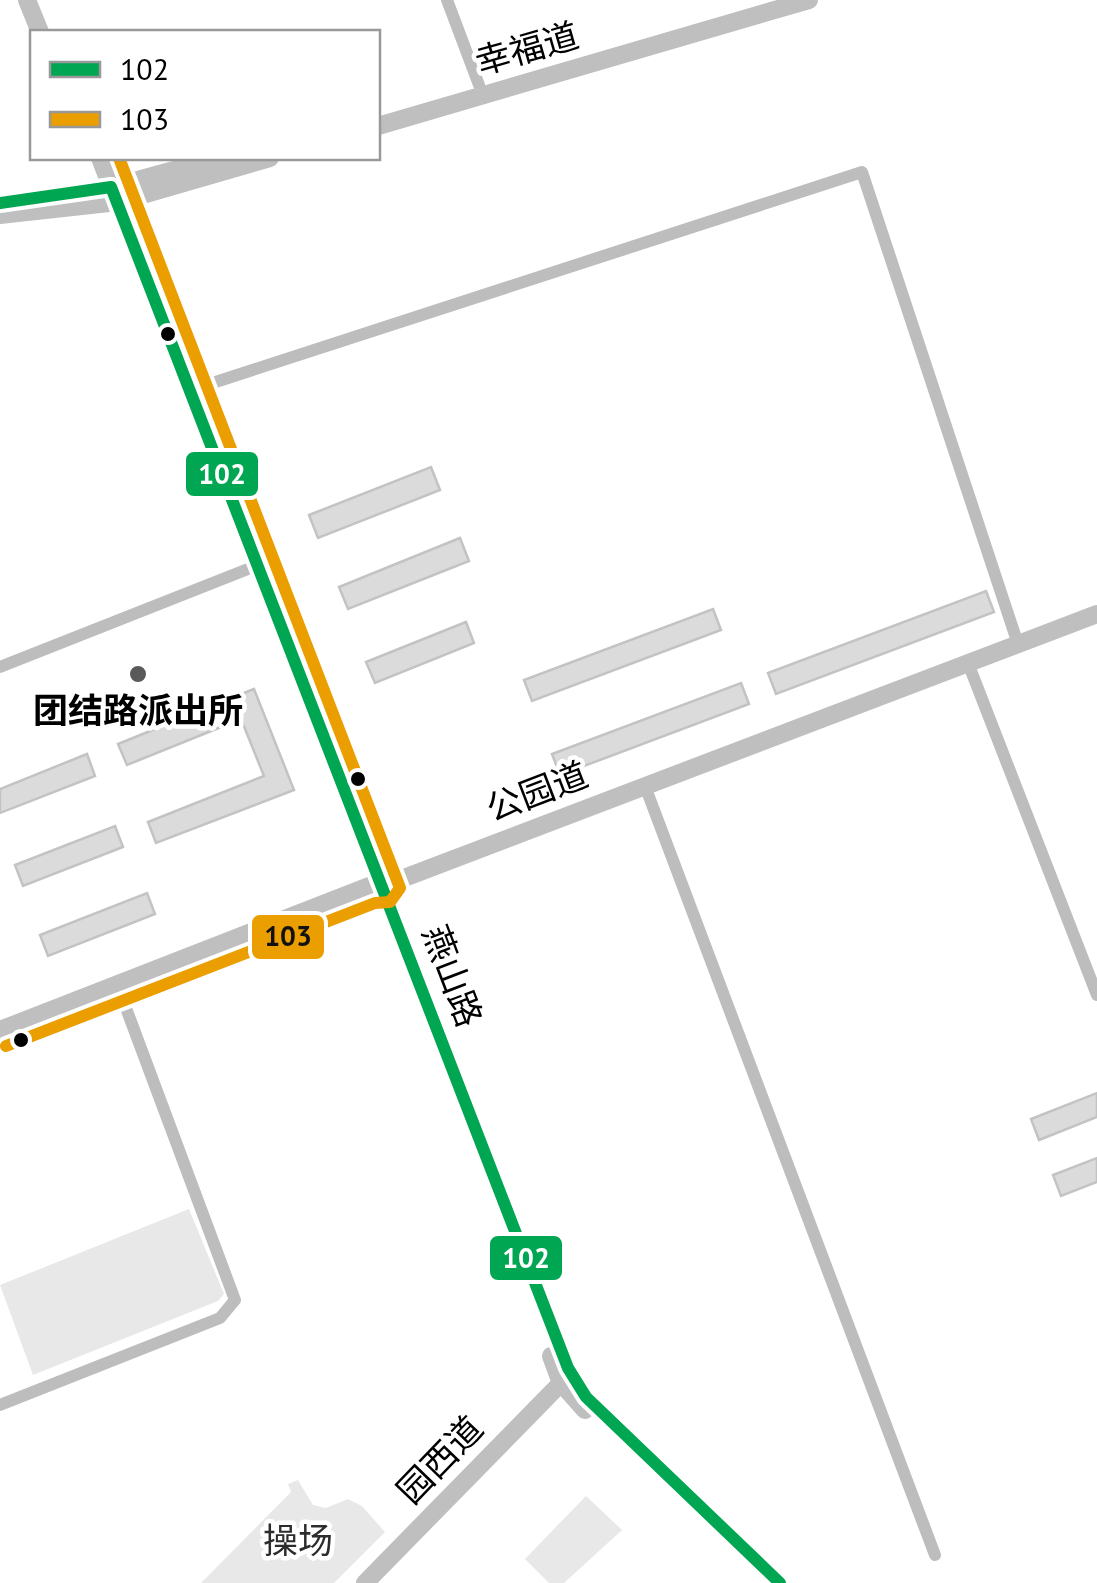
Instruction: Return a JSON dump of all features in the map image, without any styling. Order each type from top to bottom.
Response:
[{"type":"main road","points":[[27,0],[39,30]]},
{"type":"main road","points":[[38,0],[50,30]]},
{"type":"main road","name":"幸福道","points":[[380,112],[772,0]]},
{"type":"main road","name":"幸福道","points":[[380,125],[809,0]]},
{"type":"main road","name":"燕山路","points":[[90,160],[110,195],[190,390],[561,1384],[765,1583]]},
{"type":"main road","name":"燕山路","points":[[101,160],[248,569],[568,1368],[586,1396],[780,1583]]},
{"type":"main road","points":[[0,203],[110,195],[212,160]]},
{"type":"main road","points":[[0,216],[261,160]]},
{"type":"main road","name":"公园道","points":[[0,1030],[1097,614]]},
{"type":"main road","name":"园西道","points":[[365,1583],[561,1384]]},
{"type":"street","points":[[447,0],[479,85]]},
{"type":"street","points":[[190,390],[862,172],[1018,644]]},
{"type":"street","points":[[0,666],[248,569]]},
{"type":"street","points":[[968,662],[1097,995]]},
{"type":"street","points":[[645,786],[935,1555]]},
{"type":"street","points":[[0,1405],[220,1318],[235,1300],[118,984]]},
{"type":"green space","points":[[189,1209],[224,1294],[218,1301],[33,1375],[0,1285]]},
{"type":"green space","name":"操场","points":[[298,1480],[313,1505],[326,1508],[348,1499],[362,1506],[385,1532],[334,1583],[201,1583],[291,1492],[288,1484]]},
{"type":"green space","points":[[586,1496],[622,1530],[564,1583],[549,1583],[525,1559]]},
{"type":"building","points":[[431,467],[440,490],[318,538],[309,515]]},
{"type":"building","points":[[460,538],[469,561],[348,609],[339,587]]},
{"type":"building","points":[[986,591],[994,612],[776,694],[768,673]]},
{"type":"building","points":[[713,609],[721,630],[532,701],[524,680]]},
{"type":"building","points":[[466,622],[474,643],[375,683],[366,662]]},
{"type":"building","points":[[741,683],[749,704],[560,775],[552,754]]},
{"type":"building","points":[[254,689],[294,790],[156,843],[148,822],[264,776],[241,719],[127,765],[118,744]]},
{"type":"building","points":[[87,754],[95,776],[0,813],[0,789]]},
{"type":"building","points":[[115,826],[123,847],[23,886],[15,865]]},
{"type":"building","points":[[147,893],[155,914],[48,956],[40,935]]},
{"type":"building","points":[[1097,1093],[1097,1117],[1039,1140],[1031,1119]]},
{"type":"building","points":[[1097,1158],[1097,1182],[1061,1196],[1053,1175]]},
{"type":"transit line","name":"103","points":[[6,1046],[375,903],[390,902],[400,888],[120,160]]},
{"type":"transit line","name":"102","points":[[0,203],[111,187],[568,1368],[586,1397],[780,1583]]},
{"type":"place","name":"团结路派出所","points":[[138,674]]}]
